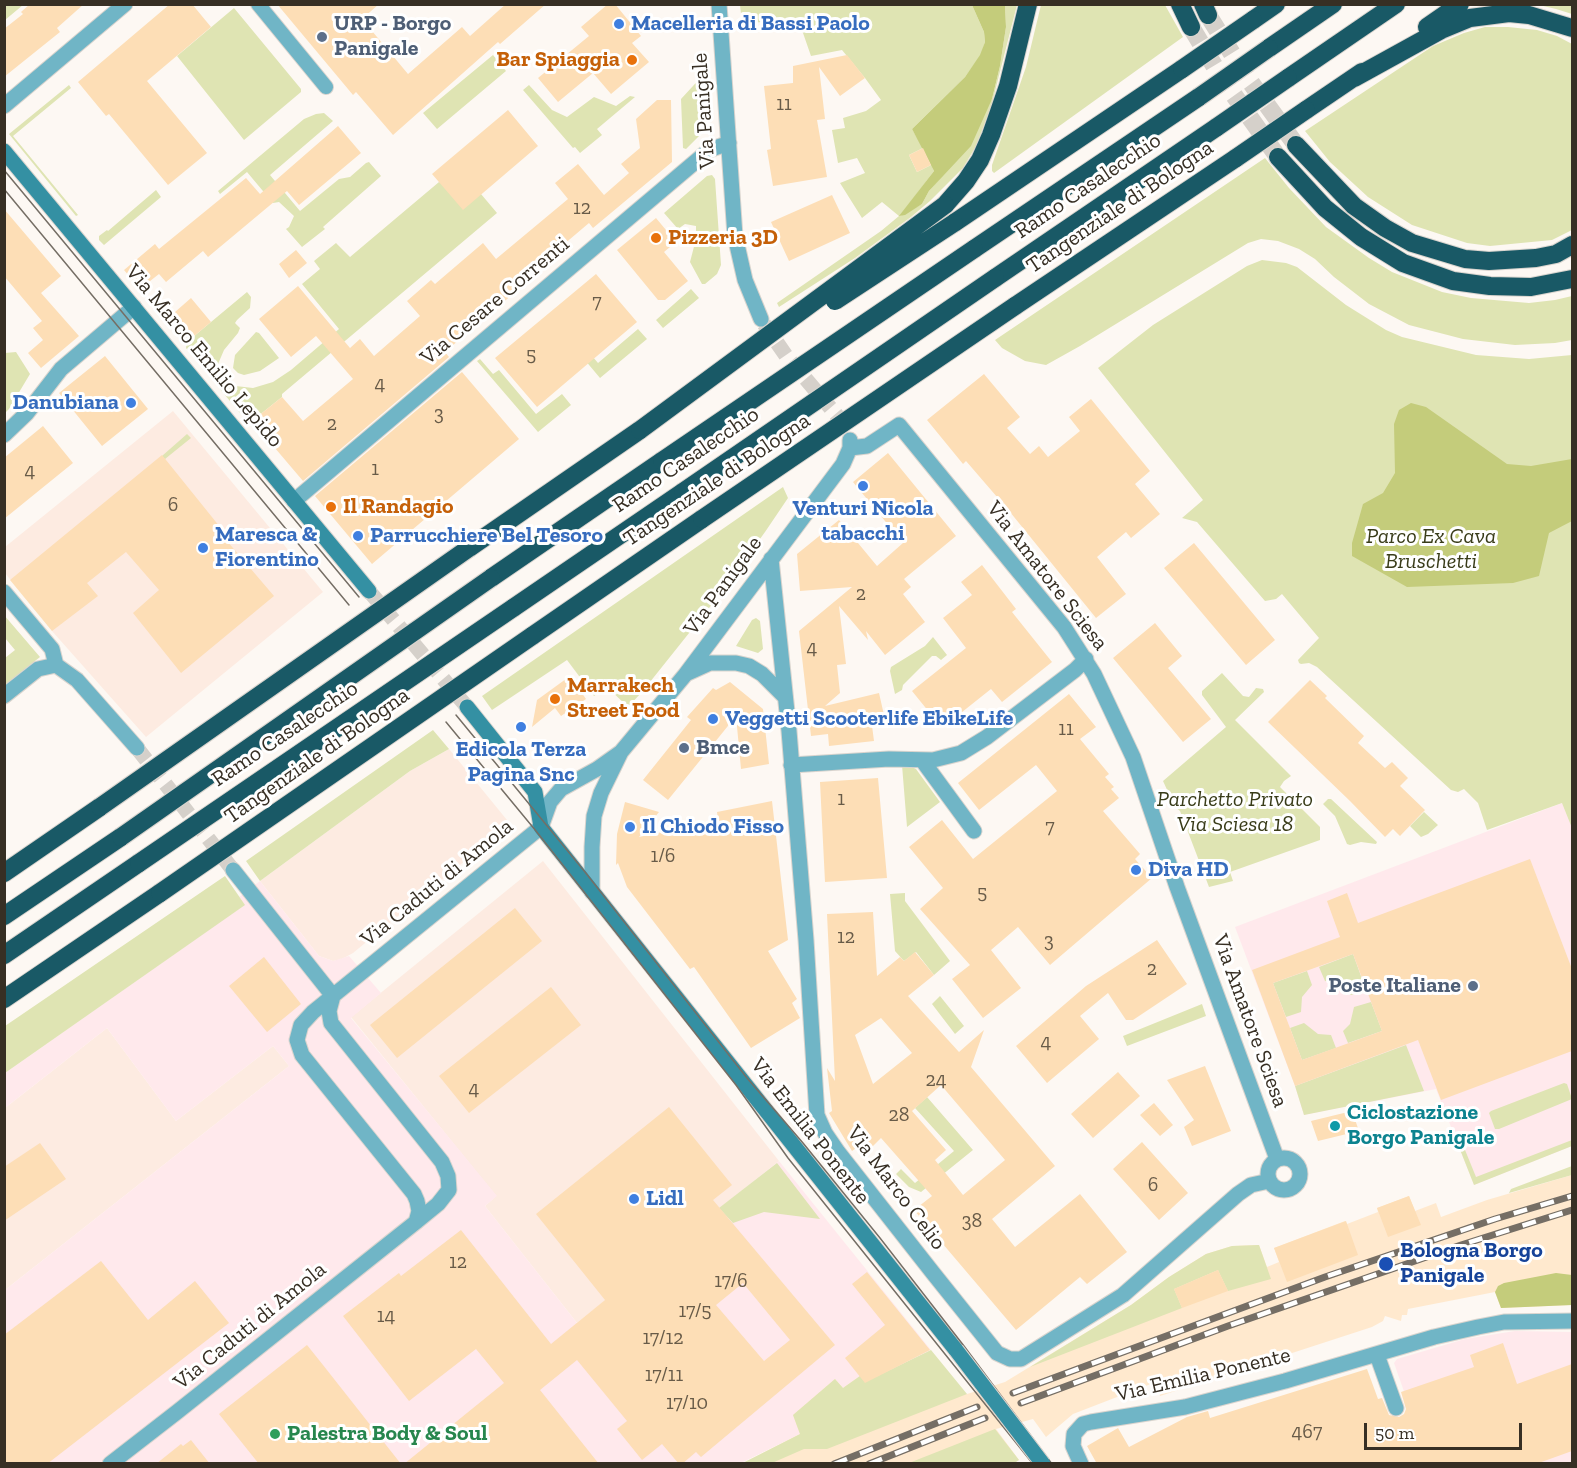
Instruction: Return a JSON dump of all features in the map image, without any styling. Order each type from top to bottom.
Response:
[{"type":"highway","points":[[4,873],[640,430],[945,205],[971,174],[991,135],[1008,86],[1028,4]]},
{"type":"highway","points":[[1180,4],[1191,27]]},
{"type":"highway","points":[[640,430],[954,223],[1276,4]]},
{"type":"highway","name":"Ramo Casalecchio","points":[[4,916],[121,837],[491,578],[1333,4]]},
{"type":"highway","name":"Ramo Casalecchio","points":[[4,956],[1396,4]]},
{"type":"highway","name":"Tangenziale di Bologna","points":[[4,999],[712,512],[1460,4]]},
{"type":"highway","points":[[1354,78],[1441,30],[1470,18],[1509,13],[1529,15],[1572,28]]},
{"type":"highway","points":[[1296,145],[1354,206],[1385,228],[1412,243],[1465,260],[1489,261],[1536,258],[1557,254],[1572,246]]},
{"type":"highway","points":[[1278,157],[1325,208],[1382,252],[1411,266],[1453,281],[1490,286],[1531,287],[1572,279]]},
{"type":"main road","name":"Via Marco Emilio Lepido","points":[[4,151],[369,591]]},
{"type":"main road","points":[[467,706],[530,784],[537,800],[541,827]]},
{"type":"main road","name":"Via Emilia Ponente","points":[[541,827],[956,1350],[1043,1464]]},
{"type":"street","points":[[4,106],[126,4]]},
{"type":"street","points":[[258,4],[326,87]]},
{"type":"street","name":"Via Panigale","points":[[718,4],[735,236],[739,261],[761,319]]},
{"type":"street","name":"Via Cesare Correnti","points":[[294,501],[709,150],[729,143]]},
{"type":"street","points":[[4,435],[27,412],[62,369],[134,308]]},
{"type":"street","name":"Via Amatore Sciesa","points":[[850,444],[867,446],[899,425],[1064,627],[1086,659],[1133,757],[1177,887],[1277,1159]]},
{"type":"street","name":"Via Panigale","points":[[592,892],[594,816],[606,781],[621,752],[685,675],[843,464],[850,444]]},
{"type":"street","name":"Via Marco Celio","points":[[771,559],[807,940],[818,1115],[825,1132],[855,1175],[997,1353],[1010,1359],[1021,1359],[1030,1355],[1123,1295],[1238,1194],[1251,1185],[1269,1181]]},
{"type":"street","points":[[4,592],[52,649],[56,665],[77,680],[137,748]]},
{"type":"street","points":[[791,765],[890,759],[921,760],[961,753],[1075,670],[1086,659]]},
{"type":"street","points":[[685,675],[710,663],[736,663],[748,666],[762,674],[784,696]]},
{"type":"street","points":[[4,696],[39,669],[56,665]]},
{"type":"street","name":"Via Panigale","points":[[541,827],[550,802],[561,789],[597,769],[621,752]]},
{"type":"street","points":[[921,760],[974,831]]},
{"type":"street","points":[[530,784],[551,790],[561,789]]},
{"type":"street","name":"Via Caduti di Amola","points":[[416,1222],[419,1211],[414,1194],[302,1056],[297,1040],[302,1024],[313,1012],[541,827]]},
{"type":"street","points":[[233,870],[333,996]]},
{"type":"street","name":"Via Caduti di Amola","points":[[110,1464],[177,1413],[446,1196],[449,1185],[446,1170],[335,1029],[329,1018],[333,996]]},
{"type":"street","points":[[1286,1158],[1294,1162],[1299,1171],[1298,1180],[1292,1188],[1281,1190],[1269,1181],[1269,1167],[1277,1159],[1286,1158]]},
{"type":"street","name":"Via Emilia Ponente","points":[[1081,1464],[1072,1440],[1083,1424],[1185,1407],[1377,1355],[1434,1337],[1504,1322],[1572,1321]]},
{"type":"street","points":[[1377,1355],[1396,1408]]},
{"type":"shaded area","points":[[173,411],[323,592],[146,737],[52,631],[5,573],[5,547]]},
{"type":"shaded area","points":[[449,749],[507,820],[506,827],[353,953],[333,961],[319,956],[260,881],[410,771]]},
{"type":"shaded area","points":[[1572,801],[1572,1146],[1474,1185],[1436,1089],[1304,1115],[1235,927]]},
{"type":"shaded area","points":[[543,861],[779,1161],[577,1323],[485,1206],[496,1196],[351,1017]]},
{"type":"shaded area","points":[[260,881],[319,956],[333,961],[349,956],[381,993],[351,1018],[497,1196],[485,1206],[577,1323],[779,1161],[931,1350],[865,1383],[843,1388],[835,1379],[800,1434],[741,1463],[5,1463],[5,1290],[289,1066],[273,1046],[176,1121],[107,1028],[5,1108],[5,1073],[244,905],[239,897]]},
{"type":"shaded area","points":[[107,1028],[176,1121],[273,1046],[289,1066],[5,1290],[5,1108]]},
{"type":"shaded area","points":[[1572,1175],[1572,1305],[1501,1308],[1495,1292],[1408,1309],[1407,1315],[1402,1315],[1401,1321],[1385,1316],[1383,1321],[1372,1327],[1160,1396],[1156,1382],[1073,1414],[1046,1437],[1033,1419],[996,1429],[1019,1460],[1013,1463],[741,1464],[800,1434],[793,1415],[835,1379],[843,1388],[860,1376],[967,1394],[1005,1382],[1131,1305],[1206,1254],[1232,1246],[1259,1245],[1267,1267],[1279,1262],[1274,1248],[1345,1221],[1347,1224],[1378,1212],[1377,1208],[1409,1196],[1415,1211],[1436,1203],[1441,1217],[1487,1200]]},
{"type":"shaded area","points":[[1515,1331],[1572,1332],[1572,1463],[1288,1464],[1414,1420],[1394,1363],[1397,1359],[1465,1339]]},
{"type":"green space","points":[[5,4],[23,4],[23,5],[5,20]]},
{"type":"green space","points":[[740,5],[972,5],[984,32],[985,42],[981,55],[965,77],[912,129],[923,148],[909,155],[917,172],[931,165],[934,171],[900,216],[922,204],[929,191],[949,168],[992,99],[1006,27],[1005,5],[1017,5],[991,107],[976,146],[963,168],[911,217],[855,258],[779,307],[777,303],[899,216],[882,202],[862,218],[840,183],[865,173],[857,158],[838,163],[832,130],[845,128],[843,118],[866,111],[881,100],[865,78],[842,50],[811,56],[803,33],[789,21],[742,23]]},
{"type":"green space","points":[[972,5],[1005,5],[1006,27],[992,99],[971,146],[929,191],[922,204],[905,215],[899,216],[934,171],[912,129],[965,77],[980,55],[985,42],[984,32]]},
{"type":"green space","points":[[1041,5],[1165,5],[1183,37],[994,173],[992,165],[1026,67]]},
{"type":"green space","points":[[1539,5],[1572,5],[1572,14],[1556,9]]},
{"type":"green space","points":[[234,8],[301,89],[301,92],[244,140],[177,56]]},
{"type":"green space","points":[[1485,27],[1537,30],[1557,36],[1572,44],[1572,230],[1552,240],[1490,246],[1467,243],[1412,225],[1368,197],[1330,162],[1305,131],[1433,46]]},
{"type":"green space","points":[[493,55],[506,71],[437,129],[423,113]]},
{"type":"green space","points":[[704,74],[707,74],[708,122],[701,134],[686,149],[683,148],[681,99]]},
{"type":"green space","points":[[69,85],[71,88],[13,136],[78,215],[76,216],[9,134]]},
{"type":"green space","points":[[529,85],[552,110],[567,117],[594,97],[616,106],[630,96],[635,97],[597,129],[602,135],[580,153],[575,147],[573,148],[523,90]]},
{"type":"green space","points":[[324,113],[333,121],[270,175],[300,211],[339,179],[350,177],[366,163],[369,162],[381,176],[323,227],[325,229],[302,247],[286,229],[294,216],[279,202],[273,203],[247,172],[220,194],[218,191],[304,119]]},
{"type":"green space","points":[[1265,158],[1289,188],[1326,227],[1392,272],[1442,292],[1471,298],[1529,303],[1572,296],[1572,340],[1515,345],[1463,339],[1409,325],[1369,304],[1315,259],[1299,249],[1278,241],[1261,239],[1248,243],[1046,365],[1025,361],[1002,348],[995,340]]},
{"type":"green space","points":[[712,175],[715,179],[721,265],[717,274],[702,284],[690,262],[696,239],[696,226],[685,224],[678,229],[664,213],[707,176]]},
{"type":"green space","points":[[439,182],[481,194],[497,213],[282,394],[282,397],[252,421],[245,419],[219,388],[227,385],[253,388],[273,382],[291,370],[339,329],[302,284],[320,269],[314,261],[336,243],[350,257]]},
{"type":"green space","points":[[156,190],[161,197],[104,245],[99,240],[99,236]]},
{"type":"green space","name":"Parco Ex Cava Bruschetti","points":[[1262,260],[1297,267],[1346,305],[1386,330],[1402,337],[1476,355],[1529,359],[1572,355],[1572,828],[1562,803],[1487,830],[1478,803],[1464,789],[1458,792],[1451,790],[1317,667],[1309,663],[1299,663],[1298,660],[1319,638],[1282,594],[1276,599],[1265,601],[1197,522],[1182,518],[1203,500],[1098,368],[1153,325],[1247,266]]},
{"type":"green space","points":[[691,289],[699,298],[663,328],[656,320]]},
{"type":"green space","points":[[247,292],[251,297],[250,308],[235,323],[240,328],[238,333],[224,350],[215,371],[209,376],[186,348],[187,342]]},
{"type":"green space","points":[[554,311],[598,363],[638,329],[647,339],[600,378],[548,316]]},
{"type":"green space","points":[[256,332],[279,358],[260,371],[244,375],[238,373],[233,368],[235,355]]},
{"type":"green space","points":[[16,352],[30,374],[5,413],[5,353]]},
{"type":"green space","points":[[480,359],[493,374],[499,370],[536,414],[562,394],[571,405],[538,432],[477,361]]},
{"type":"green space","points":[[1411,403],[1426,407],[1507,464],[1531,466],[1572,459],[1572,521],[1549,533],[1539,576],[1513,583],[1407,587],[1352,556],[1352,543],[1363,504],[1383,493],[1395,473],[1394,424],[1399,410]]},
{"type":"green space","points":[[187,434],[191,438],[165,459],[162,456]]},
{"type":"green space","points":[[783,487],[788,498],[765,532],[721,593],[628,707],[607,687],[594,696],[567,660],[492,710],[482,696]]},
{"type":"green space","points":[[4,615],[40,657],[5,685],[5,658],[15,650],[5,638]]},
{"type":"green space","points":[[756,618],[760,621],[763,649],[758,653],[736,646],[752,620]]},
{"type":"green space","points":[[933,637],[947,655],[941,660],[932,656],[903,685],[902,690],[895,694],[891,667],[925,646]]},
{"type":"green space","name":"Parchetto Privato Via Sciesa 18","points":[[1222,673],[1243,696],[1249,697],[1256,688],[1263,689],[1264,692],[1235,720],[1291,776],[1280,787],[1320,827],[1320,840],[1230,872],[1233,881],[1209,887],[1180,811],[1175,807],[1163,781],[1226,727],[1202,695],[1202,691]]},
{"type":"green space","points":[[433,730],[449,749],[410,771],[260,881],[246,861]]},
{"type":"green space","points":[[902,765],[916,769],[940,802],[907,827]]},
{"type":"green space","points":[[1331,799],[1377,842],[1376,844],[1361,842],[1347,844],[1335,816],[1323,804]]},
{"type":"green space","points":[[1424,812],[1438,825],[1421,837],[1410,826]]},
{"type":"green space","points":[[225,876],[245,905],[5,1073],[5,1026]]},
{"type":"green space","points":[[905,893],[905,901],[950,961],[934,975],[916,952],[904,961],[895,951],[890,894]]},
{"type":"green space","points":[[1353,954],[1366,990],[1351,995],[1340,984],[1325,981],[1319,967]]},
{"type":"green space","points":[[1307,971],[1312,985],[1302,997],[1301,1012],[1286,1017],[1273,983]]},
{"type":"green space","points":[[940,996],[964,1026],[955,1034],[932,1004]]},
{"type":"green space","points":[[1371,1002],[1382,1031],[1348,1043],[1343,1031],[1350,1024],[1354,1007]]},
{"type":"green space","points":[[1202,1004],[1206,1016],[1127,1046],[1123,1036]]},
{"type":"green space","points":[[1304,1023],[1318,1034],[1331,1035],[1336,1048],[1302,1060],[1290,1028]]},
{"type":"green space","points":[[1406,1045],[1424,1091],[1304,1115],[1295,1086]]},
{"type":"green space","points":[[1564,1083],[1567,1084],[1572,1099],[1495,1129],[1489,1113],[1491,1111]]},
{"type":"green space","points":[[927,1097],[973,1150],[921,1192],[909,1187],[896,1174],[901,1169],[915,1183],[954,1151],[915,1108]]},
{"type":"green space","points":[[1572,1140],[1572,1146],[1474,1185],[1459,1147],[1463,1145],[1476,1177]]},
{"type":"green space","points":[[777,1163],[820,1219],[764,1212],[733,1223],[719,1208]]},
{"type":"green space","points":[[1572,1166],[1572,1175],[1509,1193],[1511,1189]]},
{"type":"green space","points":[[1259,1245],[1271,1279],[1228,1291],[1218,1270],[1174,1289],[1182,1308],[1030,1367],[1131,1305],[1206,1254],[1232,1246]]},
{"type":"green space","points":[[1556,1273],[1572,1275],[1572,1305],[1501,1308],[1495,1292],[1498,1286]]},
{"type":"green space","points":[[931,1350],[967,1394],[827,1449],[804,1449],[772,1463],[741,1464],[800,1434],[793,1415],[835,1379],[843,1388],[860,1376],[865,1382]]},
{"type":"green space","points":[[995,1429],[1019,1460],[1013,1464],[909,1463]]},
{"type":"building","points":[[30,4],[84,4],[57,28],[60,32],[4,77],[4,29],[23,14],[21,12]]},
{"type":"building","points":[[170,4],[192,4],[211,27],[147,81],[207,153],[168,185],[109,114],[106,116],[78,82]]},
{"type":"building","points":[[277,4],[379,4],[362,19],[408,74],[462,27],[470,36],[506,4],[546,4],[500,44],[498,42],[393,135],[356,92],[353,95]]},
{"type":"building","points":[[608,4],[615,4],[641,36],[632,43],[649,62],[611,94],[593,73],[558,102],[538,78],[589,36],[581,27]]},
{"type":"building","points":[[847,55],[865,78],[840,96],[819,67],[825,119],[817,120],[827,177],[773,186],[767,150],[771,149],[764,86],[793,83],[793,66]]},
{"type":"building","points":[[657,100],[671,100],[672,162],[593,228],[589,223],[517,284],[520,288],[445,352],[449,357],[303,481],[252,421],[282,397],[303,421],[353,379],[316,336],[291,357],[259,319],[298,286],[350,348],[360,339],[374,356],[420,316],[407,301],[431,280],[435,284],[483,243],[496,259],[568,199],[555,183],[578,164],[604,195],[629,173],[621,164],[640,148],[636,119]]},
{"type":"building","points":[[508,110],[538,146],[463,210],[432,174]]},
{"type":"building","points":[[338,126],[361,153],[299,205],[287,191],[208,257],[203,251],[166,282],[159,274],[140,289],[124,270],[155,244],[159,249],[246,178],[260,194]]},
{"type":"building","points":[[923,148],[931,165],[917,172],[909,155]]},
{"type":"building","points":[[832,195],[850,233],[789,261],[771,222]]},
{"type":"building","points":[[4,209],[61,276],[41,293],[79,336],[41,368],[28,353],[43,340],[33,328],[42,321],[4,276]]},
{"type":"building","points":[[656,218],[676,242],[664,252],[688,281],[665,300],[658,300],[617,250]]},
{"type":"building","points":[[296,250],[307,263],[289,278],[279,264]]},
{"type":"building","points":[[596,274],[637,322],[537,407],[495,358]]},
{"type":"building","points":[[191,298],[211,322],[187,342],[167,319]]},
{"type":"building","points":[[105,356],[148,409],[102,446],[59,393]]},
{"type":"building","points":[[462,372],[519,439],[372,564],[315,496]]},
{"type":"building","points":[[984,374],[1020,417],[1007,428],[1030,454],[1039,446],[1048,457],[1080,431],[1069,417],[1091,399],[1150,471],[1135,484],[1160,514],[1131,538],[1126,532],[1097,557],[1126,594],[1096,618],[1010,512],[966,461],[963,464],[927,420]]},
{"type":"building","points":[[43,426],[73,463],[4,519],[4,458]]},
{"type":"building","points":[[888,453],[956,536],[904,579],[911,587],[903,594],[925,622],[885,655],[866,631],[868,640],[839,606],[846,664],[837,665],[840,693],[825,706],[879,693],[884,715],[871,718],[874,741],[829,746],[828,734],[811,736],[799,631],[852,587],[800,591],[797,554],[839,520],[877,566],[903,543],[853,482]]},
{"type":"building","points":[[162,455],[224,532],[221,534],[274,596],[181,673],[133,613],[159,590],[126,552],[87,583],[98,596],[52,631],[10,580]]},
{"type":"building","points":[[1194,543],[1275,640],[1246,665],[1164,568]]},
{"type":"building","points":[[982,565],[1016,609],[1012,612],[1052,662],[1002,702],[991,689],[942,728],[912,691],[966,648],[943,618],[972,595],[961,582]]},
{"type":"building","points":[[1155,623],[1182,656],[1168,668],[1211,719],[1183,742],[1113,658]]},
{"type":"building","points":[[570,676],[586,699],[561,716],[555,708],[532,727],[537,700]]},
{"type":"building","points":[[1310,680],[1364,736],[1358,743],[1385,768],[1392,762],[1408,778],[1400,786],[1425,810],[1400,836],[1393,829],[1385,837],[1268,722]]},
{"type":"building","points":[[730,682],[763,709],[769,764],[741,769],[736,716],[668,800],[643,780],[691,720],[687,717],[713,688],[716,690]]},
{"type":"building","points":[[1069,694],[1096,727],[1080,739],[1109,774],[1105,777],[1114,787],[1111,789],[1119,798],[1103,811],[1140,854],[1135,859],[1152,878],[1050,965],[1018,927],[991,950],[1021,988],[983,1018],[952,979],[970,965],[920,909],[943,888],[909,847],[942,820],[973,859],[1057,791],[1036,765],[979,810],[958,783]]},
{"type":"building","points":[[878,778],[887,878],[825,882],[820,782]]},
{"type":"building","points":[[772,801],[788,940],[768,951],[797,999],[792,1003],[800,1018],[751,1048],[694,967],[690,969],[627,887],[618,863],[616,865],[617,834],[625,802],[659,812],[639,837],[718,820],[717,812]]},
{"type":"building","points":[[1530,859],[1572,969],[1572,1051],[1441,1100],[1418,1040],[1295,1086],[1252,970],[1340,937],[1327,901],[1347,893],[1358,923]],"holes":[[[1353,954],[1382,1031],[1302,1060],[1273,983]]]},
{"type":"building","points":[[515,908],[542,941],[397,1058],[370,1025]]},
{"type":"building","points":[[873,912],[877,976],[900,957],[904,961],[915,952],[934,975],[908,996],[959,1052],[984,1030],[971,1067],[1055,1166],[992,1219],[1015,1247],[1080,1194],[1127,1252],[1087,1284],[1080,1277],[1016,1330],[914,1210],[932,1196],[881,1138],[865,1154],[859,1146],[852,1151],[829,1113],[832,1111],[827,1068],[835,1081],[827,914]],"holes":[[[881,1018],[912,1053],[873,1084],[855,1035]],[[941,1085],[1005,1160],[963,1195],[935,1160],[946,1150],[912,1111]]]},
{"type":"building","points":[[1157,940],[1187,984],[1133,1020],[1126,1020],[1108,993],[1080,1016],[1099,1039],[1047,1083],[1016,1046],[1086,986]]},
{"type":"building","points":[[264,957],[301,1004],[267,1032],[229,986]]},
{"type":"building","points":[[551,987],[581,1025],[469,1113],[439,1076]]},
{"type":"building","points":[[1205,1066],[1231,1131],[1192,1146],[1184,1127],[1194,1120],[1167,1080]]},
{"type":"building","points":[[1118,1072],[1140,1096],[1093,1138],[1071,1114]]},
{"type":"building","points":[[1154,1103],[1173,1125],[1160,1136],[1140,1115]]},
{"type":"building","points":[[669,1107],[732,1185],[713,1200],[835,1345],[701,1457],[696,1452],[682,1464],[679,1464],[662,1444],[642,1460],[617,1429],[627,1421],[577,1360],[540,1390],[599,1464],[404,1464],[504,1383],[476,1349],[409,1401],[343,1316],[399,1273],[401,1276],[461,1230],[551,1344],[605,1300],[536,1214]],"holes":[[[743,1283],[790,1340],[764,1361],[716,1305]]]},
{"type":"building","name":"Ciclostazione Borgo Panigale","points":[[1352,1111],[1359,1131],[1318,1141],[1311,1121]]},
{"type":"building","points":[[1142,1142],[1188,1193],[1159,1220],[1113,1169]]},
{"type":"building","points":[[40,1143],[66,1179],[4,1221],[4,1167]]},
{"type":"building","points":[[1409,1196],[1421,1225],[1388,1237],[1377,1208]]},
{"type":"building","points":[[1346,1221],[1358,1255],[1287,1282],[1274,1248]]},
{"type":"building","points":[[101,1261],[148,1320],[195,1281],[229,1323],[47,1464],[4,1464],[4,1335]]},
{"type":"building","points":[[1218,1270],[1228,1291],[1182,1308],[1174,1289]]},
{"type":"building","points":[[867,1272],[930,1350],[865,1383],[845,1358],[885,1325],[852,1284]]},
{"type":"building","points":[[1503,1343],[1517,1384],[1572,1364],[1572,1451],[1536,1464],[1097,1464],[1087,1446],[1118,1428],[1129,1447],[1187,1417],[1208,1411],[1210,1418],[1367,1369],[1378,1399],[1382,1398],[1389,1415],[1399,1417],[1406,1409],[1401,1392],[1474,1367],[1470,1355]]},
{"type":"building","points":[[307,1345],[401,1464],[259,1464],[219,1414]]},
{"type":"building","points":[[191,1440],[210,1464],[156,1464],[181,1444],[183,1446]]},
{"type":"tunnel","points":[[1208,15],[1246,76],[1296,145]]},
{"type":"tunnel","points":[[1191,27],[1221,77],[1278,157]]},
{"type":"tunnel","points":[[764,324],[787,357],[840,419],[848,433]]},
{"type":"tunnel","points":[[369,591],[467,707]]},
{"type":"tunnel","points":[[137,748],[233,870]]},
{"type":"tram line","points":[[4,170],[359,597]]},
{"type":"tram line","points":[[4,189],[349,605]]},
{"type":"tram line","points":[[456,715],[585,872],[747,1078],[880,1238],[1052,1464]]},
{"type":"tram line","points":[[446,722],[536,831],[736,1085],[788,1158],[1033,1464]]},
{"type":"railway","points":[[1013,1393],[1325,1277],[1495,1219],[1572,1196]]},
{"type":"railway","points":[[1021,1403],[1228,1326],[1461,1245],[1572,1210]]},
{"type":"railway","points":[[834,1464],[977,1407]]},
{"type":"railway","points":[[869,1464],[985,1418]]},
{"type":"place","name":"Macelleria di Bassi Paolo","points":[[619,24]]},
{"type":"place","name":"URP - Borgo Panigale","points":[[322,37]]},
{"type":"place","name":"Bar Spiaggia","points":[[632,60]]},
{"type":"place","name":"Pizzeria 3D","points":[[656,238]]},
{"type":"place","name":"Danubiana","points":[[131,403]]},
{"type":"place","name":"Venturi Nicola tabacchi","points":[[863,486]]},
{"type":"place","name":"Il Randagio","points":[[331,507]]},
{"type":"place","name":"Parrucchiere Bel Tesoro","points":[[358,536]]},
{"type":"place","name":"Maresca & Fiorentino","points":[[203,548]]},
{"type":"place","name":"Marrakech Street Food","points":[[555,699]]},
{"type":"place","name":"Veggetti Scooterlife EbikeLife","points":[[713,719]]},
{"type":"place","name":"Edicola Terza Pagina Snc","points":[[521,727]]},
{"type":"place","name":"Bmce","points":[[684,748]]},
{"type":"place","name":"Il Chiodo Fisso","points":[[630,827]]},
{"type":"place","name":"Diva HD","points":[[1136,870]]},
{"type":"place","name":"Poste Italiane","points":[[1473,986]]},
{"type":"place","name":"Ciclostazione Borgo Panigale","points":[[1335,1126]]},
{"type":"place","name":"Lidl","points":[[634,1199]]},
{"type":"place","name":"Bologna Borgo Panigale","points":[[1386,1264]]},
{"type":"place","name":"Palestra Body & Soul","points":[[275,1434]]}]
